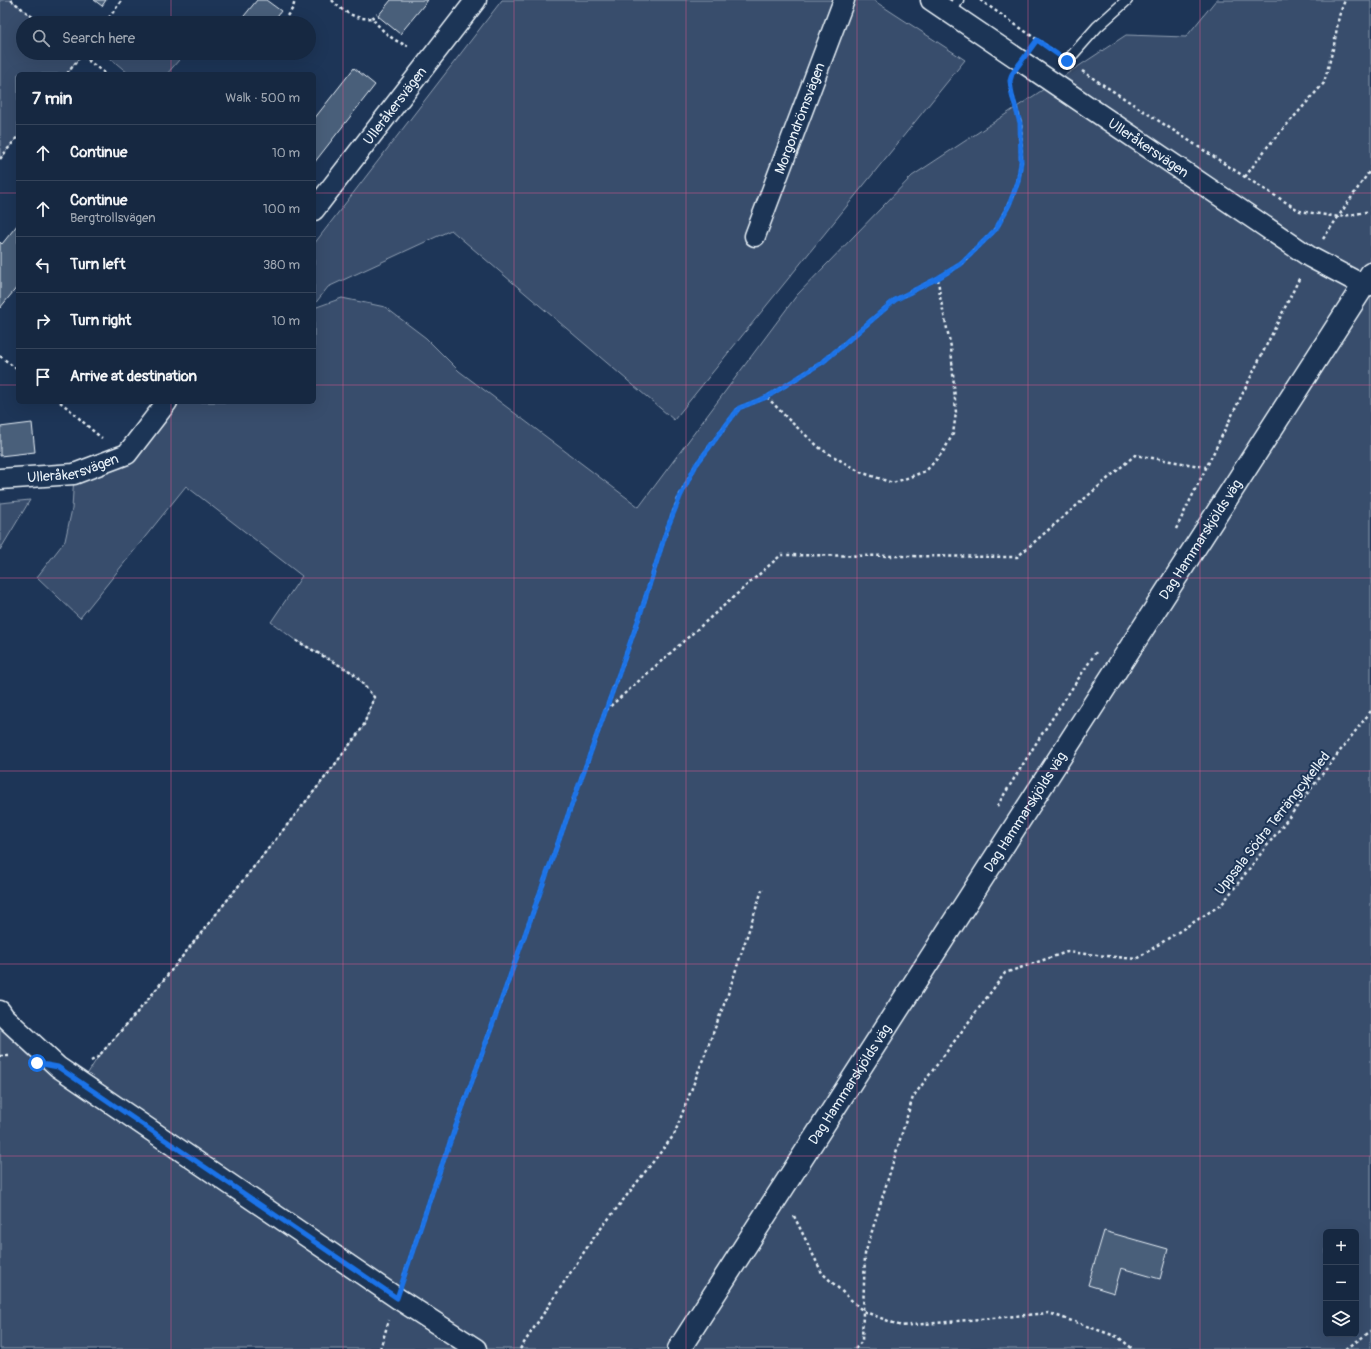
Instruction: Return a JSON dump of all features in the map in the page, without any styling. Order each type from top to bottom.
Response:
[{"type":"main road","name":"Dag Hammarskjölds väg","points":[[679,1349],[1368,281]]},
{"type":"street","name":"Ulleråkersvägen","points":[[316,207],[476,0]]},
{"type":"street","name":"Morgondrömsvägen","points":[[755,236],[844,0]]},
{"type":"street","name":"Ulleråkersvägen","points":[[931,0],[955,7],[1021,61],[1310,257],[1368,281]]},
{"type":"street","name":"Ulleråkersvägen","points":[[0,479],[33,475],[74,474],[127,454],[165,404]]},
{"type":"street","points":[[0,1011],[4,1017],[58,1067],[397,1298],[476,1349]]},
{"type":"lane","points":[[1067,61],[1097,27],[1127,0]]},
{"type":"path","points":[[11,0],[31,16]]},
{"type":"path","points":[[110,16],[122,0]]},
{"type":"path","points":[[287,16],[293,8],[295,0]]},
{"type":"path","points":[[332,0],[344,12],[350,15],[368,19],[377,14]]},
{"type":"path","points":[[980,0],[1067,61],[1300,211],[1339,217],[1371,210]]},
{"type":"path","points":[[1245,177],[1268,146],[1324,83],[1334,45],[1339,16],[1345,0]]},
{"type":"path","points":[[372,18],[376,24],[393,40],[408,46]]},
{"type":"path","points":[[380,1349],[438,1176],[639,618],[667,529],[680,497],[696,465],[739,408],[767,397],[823,362],[895,300],[938,278],[961,264],[996,229],[1009,205],[1018,182],[1021,162],[1020,123],[1012,95],[1010,81],[1012,74],[1037,40]]},
{"type":"path","points":[[68,72],[78,60]]},
{"type":"path","points":[[89,60],[104,72]]},
{"type":"path","points":[[0,159],[16,139]]},
{"type":"path","points":[[1175,530],[1310,257],[1371,169]]},
{"type":"path","points":[[767,397],[789,420],[821,448],[860,472],[893,483],[926,471],[943,452],[952,434],[956,413],[951,347],[940,298],[938,278]]},
{"type":"path","points":[[0,356],[16,368]]},
{"type":"path","points":[[62,404],[89,428],[107,441]]},
{"type":"path","points":[[605,710],[781,555],[1018,557],[1135,455],[1206,467]]},
{"type":"path","points":[[58,1067],[78,1068],[98,1057],[146,1002],[197,939],[328,775],[363,727],[374,697],[353,673],[295,640]]},
{"type":"path","points":[[994,811],[1040,737],[1100,647]]},
{"type":"path","name":"Uppsala Södra Terrängcykelled","points":[[855,1349],[862,1341],[865,1254],[913,1097],[1005,973],[1067,952],[1136,959],[1222,904],[1371,711]]},
{"type":"path","points":[[520,1349],[592,1240],[674,1135],[728,994],[763,887]]},
{"type":"path","points":[[0,1056],[10,1056],[16,1058]]},
{"type":"path","points":[[781,1190],[822,1273],[863,1311],[901,1326],[1049,1313],[1118,1336],[1133,1349]]},
{"type":"path","points":[[1346,1349],[1371,1331]]},
{"type":"shaded area","points":[[0,0],[11,0],[31,16],[16,16],[16,60],[78,60],[69,72],[16,72],[16,139],[0,159]]},
{"type":"shaded area","points":[[502,0],[873,0],[965,60],[674,420],[451,230],[328,287],[316,302],[316,241]]},
{"type":"shaded area","points":[[1216,0],[1371,0],[1371,1349],[0,1349],[0,1017],[83,1081],[98,1057],[146,1002],[327,775],[363,727],[374,697],[353,673],[295,640],[271,622],[302,576],[186,486],[80,618],[37,577],[65,541],[72,509],[74,474],[127,454],[165,404],[316,404],[316,307],[342,298],[385,307],[426,338],[459,371],[639,507],[797,295],[912,176],[1126,35],[1186,37]]},
{"type":"shaded area","points":[[112,60],[179,60],[169,72],[127,72]]},
{"type":"shaded area","points":[[30,500],[0,550],[0,503]]},
{"type":"building","points":[[94,0],[106,0],[102,6]]},
{"type":"building","points":[[257,0],[266,0],[281,11],[277,16],[244,16]]},
{"type":"building","points":[[391,0],[428,0],[400,34],[378,16]]},
{"type":"building","points":[[354,68],[375,85],[316,160],[316,116]]},
{"type":"building","points":[[16,226],[16,288],[0,308],[0,242],[2,244]]},
{"type":"building","points":[[32,423],[35,452],[0,456],[0,427]]},
{"type":"building","points":[[1104,1231],[1168,1249],[1160,1279],[1121,1268],[1114,1293],[1088,1285]]},
{"type":"route","points":[[37,1063],[58,1067],[397,1298],[435,1184],[639,618],[667,529],[680,497],[696,465],[739,408],[767,397],[823,362],[895,300],[938,278],[961,264],[996,229],[1009,205],[1018,182],[1021,162],[1020,123],[1011,89],[1010,81],[1012,74],[1037,40],[1067,61]]}]
